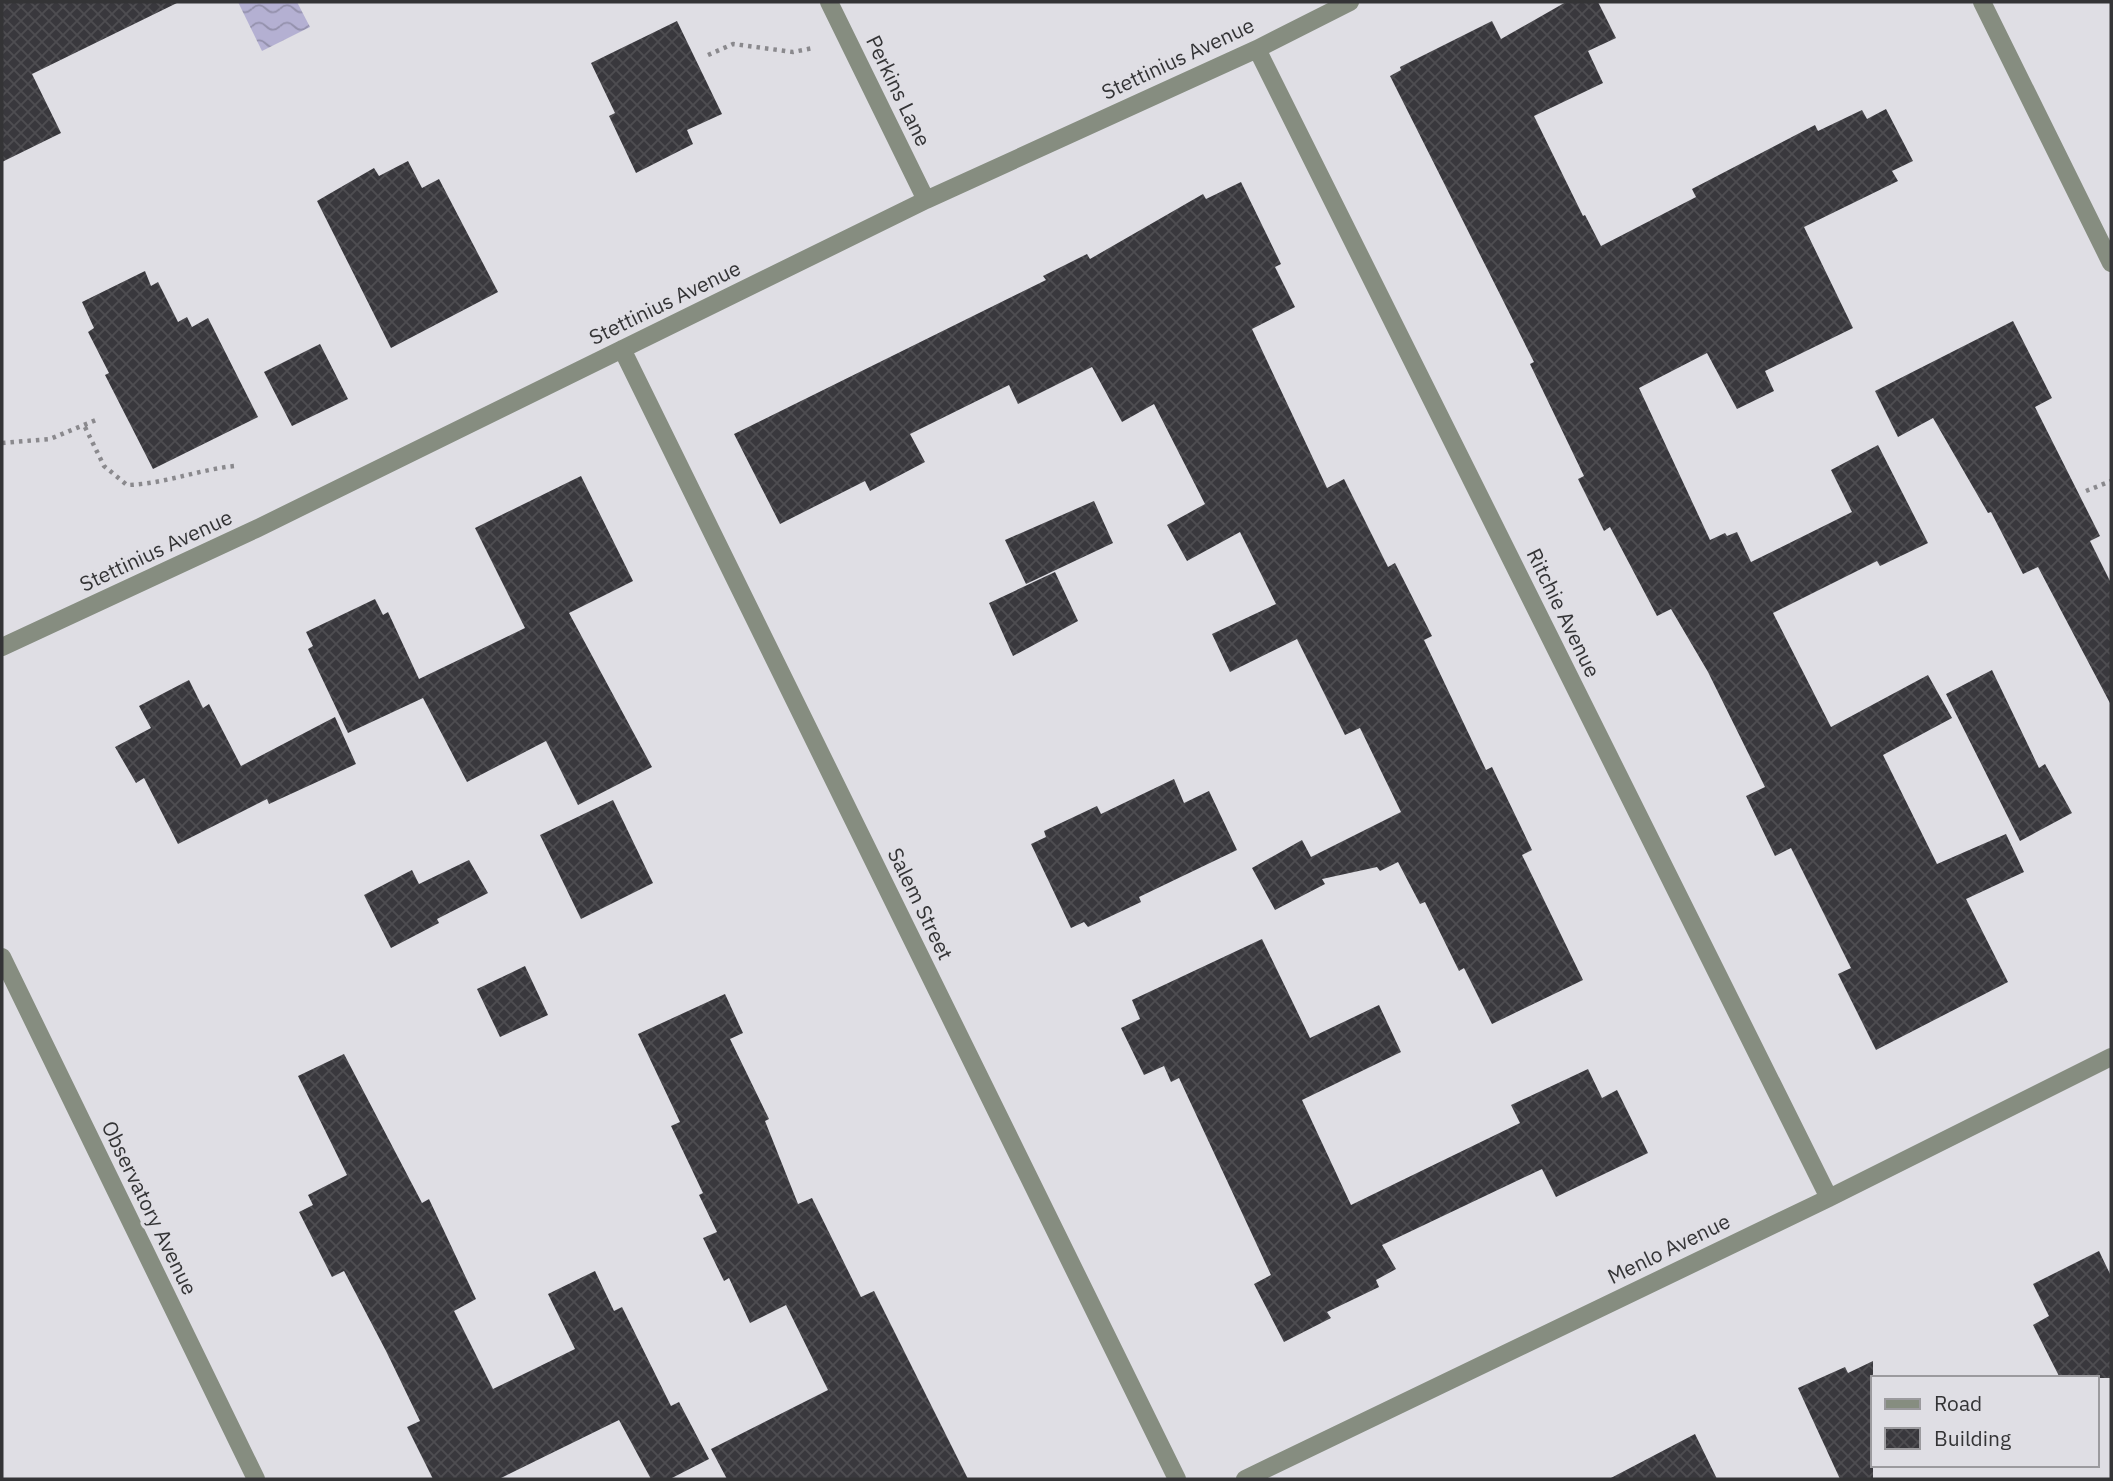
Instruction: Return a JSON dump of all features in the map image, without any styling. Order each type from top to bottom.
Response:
[{"type":"street","name":"Perkins Lane","points":[[829,2],[926,200]]},
{"type":"street","name":"Stettinius Avenue","points":[[2,647],[256,529],[926,200],[1257,48],[1350,2]]},
{"type":"street","points":[[1982,2],[2111,263]]},
{"type":"street","name":"Ritchie Avenue","points":[[1257,48],[1829,1198]]},
{"type":"street","name":"Salem Street","points":[[622,349],[1177,1479]]},
{"type":"street","name":"Observatory Avenue","points":[[2,957],[256,1479]]},
{"type":"street","name":"Menlo Avenue","points":[[1245,1479],[1829,1198],[2111,1057]]},
{"type":"path","points":[[708,55],[733,44],[793,52],[848,41]]},
{"type":"path","points":[[2,443],[50,439],[96,421]]},
{"type":"path","points":[[85,427],[104,466],[127,485],[158,484],[202,469],[234,466]]},
{"type":"path","points":[[2086,491],[2111,481]]},
{"type":"water","points":[[238,2],[297,2],[310,27],[262,51]]},
{"type":"building","points":[[2,2],[179,2],[32,74],[61,133],[2,162]]},
{"type":"building","points":[[1566,2],[1598,2],[1616,38],[1588,51],[1603,83],[1534,116],[1583,216],[1585,215],[1601,246],[1696,197],[1692,189],[1815,125],[1818,131],[1862,110],[1867,119],[1886,109],[1913,161],[1892,171],[1898,181],[1804,227],[1853,328],[1765,371],[1774,391],[1737,409],[1707,353],[1639,388],[1710,540],[1725,533],[1727,536],[1737,532],[1751,562],[1852,512],[1831,470],[1878,445],[1928,543],[1880,566],[1877,561],[1773,613],[1831,727],[1928,675],[1952,718],[1883,755],[1937,864],[2006,834],[2024,872],[1966,899],[2008,982],[1876,1050],[1838,974],[1851,968],[1791,848],[1775,856],[1746,796],[1765,787],[1708,672],[1671,609],[1657,616],[1610,527],[1604,531],[1578,479],[1584,476],[1530,364],[1534,362],[1390,76],[1401,70],[1400,67],[1492,21],[1501,39]]},
{"type":"building","points":[[677,21],[722,114],[687,130],[693,144],[636,173],[609,116],[615,113],[591,63]]},
{"type":"building","points":[[408,161],[422,188],[439,179],[498,292],[391,348],[317,201],[374,168],[379,176]]},
{"type":"building","points":[[1241,182],[1281,264],[1275,267],[1295,307],[1252,329],[1327,488],[1344,479],[1388,567],[1395,563],[1432,636],[1424,640],[1486,770],[1492,767],[1532,850],[1522,855],[1583,980],[1492,1024],[1464,968],[1459,971],[1425,902],[1420,904],[1398,862],[1380,871],[1377,867],[1322,879],[1325,884],[1275,910],[1252,868],[1302,840],[1311,857],[1401,812],[1360,728],[1345,735],[1297,639],[1230,672],[1212,634],[1276,604],[1240,532],[1187,561],[1167,525],[1205,504],[1154,404],[1122,422],[1092,367],[1018,404],[1009,385],[910,434],[925,462],[870,491],[865,481],[780,524],[734,434],[1046,280],[1043,276],[1087,254],[1090,259],[1203,194],[1206,199]]},
{"type":"building","points":[[145,271],[151,286],[158,282],[178,322],[187,317],[192,327],[208,318],[258,417],[153,469],[105,375],[109,373],[88,332],[94,328],[82,302]]},
{"type":"building","points":[[2013,321],[2052,398],[2035,407],[2100,536],[2090,541],[2111,583],[2111,705],[2038,567],[2023,574],[1991,512],[1988,513],[1933,418],[1898,437],[1875,391]]},
{"type":"building","points":[[320,344],[348,399],[292,426],[264,372]]},
{"type":"building","points":[[581,476],[633,581],[569,613],[652,767],[578,805],[546,741],[467,782],[423,698],[348,733],[308,649],[313,646],[306,632],[375,599],[383,615],[388,612],[419,679],[525,628],[475,528]]},
{"type":"building","points":[[1094,501],[1113,543],[1026,584],[1005,540]]},
{"type":"building","points":[[1055,572],[1078,621],[1013,656],[989,603]]},
{"type":"building","points":[[1992,670],[2039,768],[2045,764],[2072,813],[2020,841],[1946,694]]},
{"type":"building","points":[[189,680],[203,708],[209,704],[241,766],[335,717],[356,764],[269,804],[267,799],[178,844],[144,778],[136,783],[115,747],[151,728],[139,706]]},
{"type":"building","points":[[1174,779],[1184,803],[1209,791],[1237,850],[1139,897],[1141,902],[1088,927],[1084,922],[1071,928],[1031,844],[1046,837],[1044,831],[1097,806],[1101,814]]},
{"type":"building","points":[[613,800],[653,883],[581,919],[540,835]]},
{"type":"building","points":[[469,860],[488,893],[437,919],[439,923],[391,948],[364,895],[412,870],[419,884]]},
{"type":"building","points":[[1262,939],[1310,1038],[1379,1005],[1401,1052],[1302,1100],[1351,1205],[1520,1123],[1511,1105],[1588,1069],[1602,1098],[1617,1090],[1648,1153],[1556,1197],[1542,1169],[1382,1245],[1396,1269],[1376,1280],[1379,1287],[1327,1312],[1331,1318],[1284,1342],[1254,1284],[1271,1275],[1179,1078],[1171,1082],[1164,1066],[1144,1075],[1121,1028],[1140,1019],[1132,1000]]},
{"type":"building","points":[[525,966],[548,1015],[500,1037],[477,989]]},
{"type":"building","points":[[725,994],[743,1033],[730,1039],[769,1119],[765,1121],[798,1204],[812,1198],[861,1297],[874,1291],[968,1479],[727,1479],[711,1449],[828,1390],[786,1305],[750,1323],[729,1278],[724,1281],[703,1238],[717,1232],[699,1195],[703,1193],[671,1126],[680,1122],[638,1034]]},
{"type":"building","points":[[344,1054],[422,1203],[429,1199],[476,1299],[454,1311],[493,1389],[575,1349],[548,1294],[595,1271],[614,1311],[622,1307],[671,1406],[679,1402],[709,1459],[670,1479],[651,1479],[619,1420],[499,1479],[433,1479],[407,1427],[420,1421],[386,1351],[344,1271],[332,1277],[299,1212],[313,1205],[308,1195],[347,1175],[298,1076]]},
{"type":"building","points":[[2099,1251],[2111,1276],[2111,1378],[2059,1376],[2033,1325],[2049,1316],[2033,1284]]},
{"type":"building","points":[[1873,1361],[1873,1479],[1840,1479],[1798,1388],[1845,1367],[1848,1373]]},
{"type":"building","points":[[1695,1434],[1717,1479],[1609,1479]]}]
